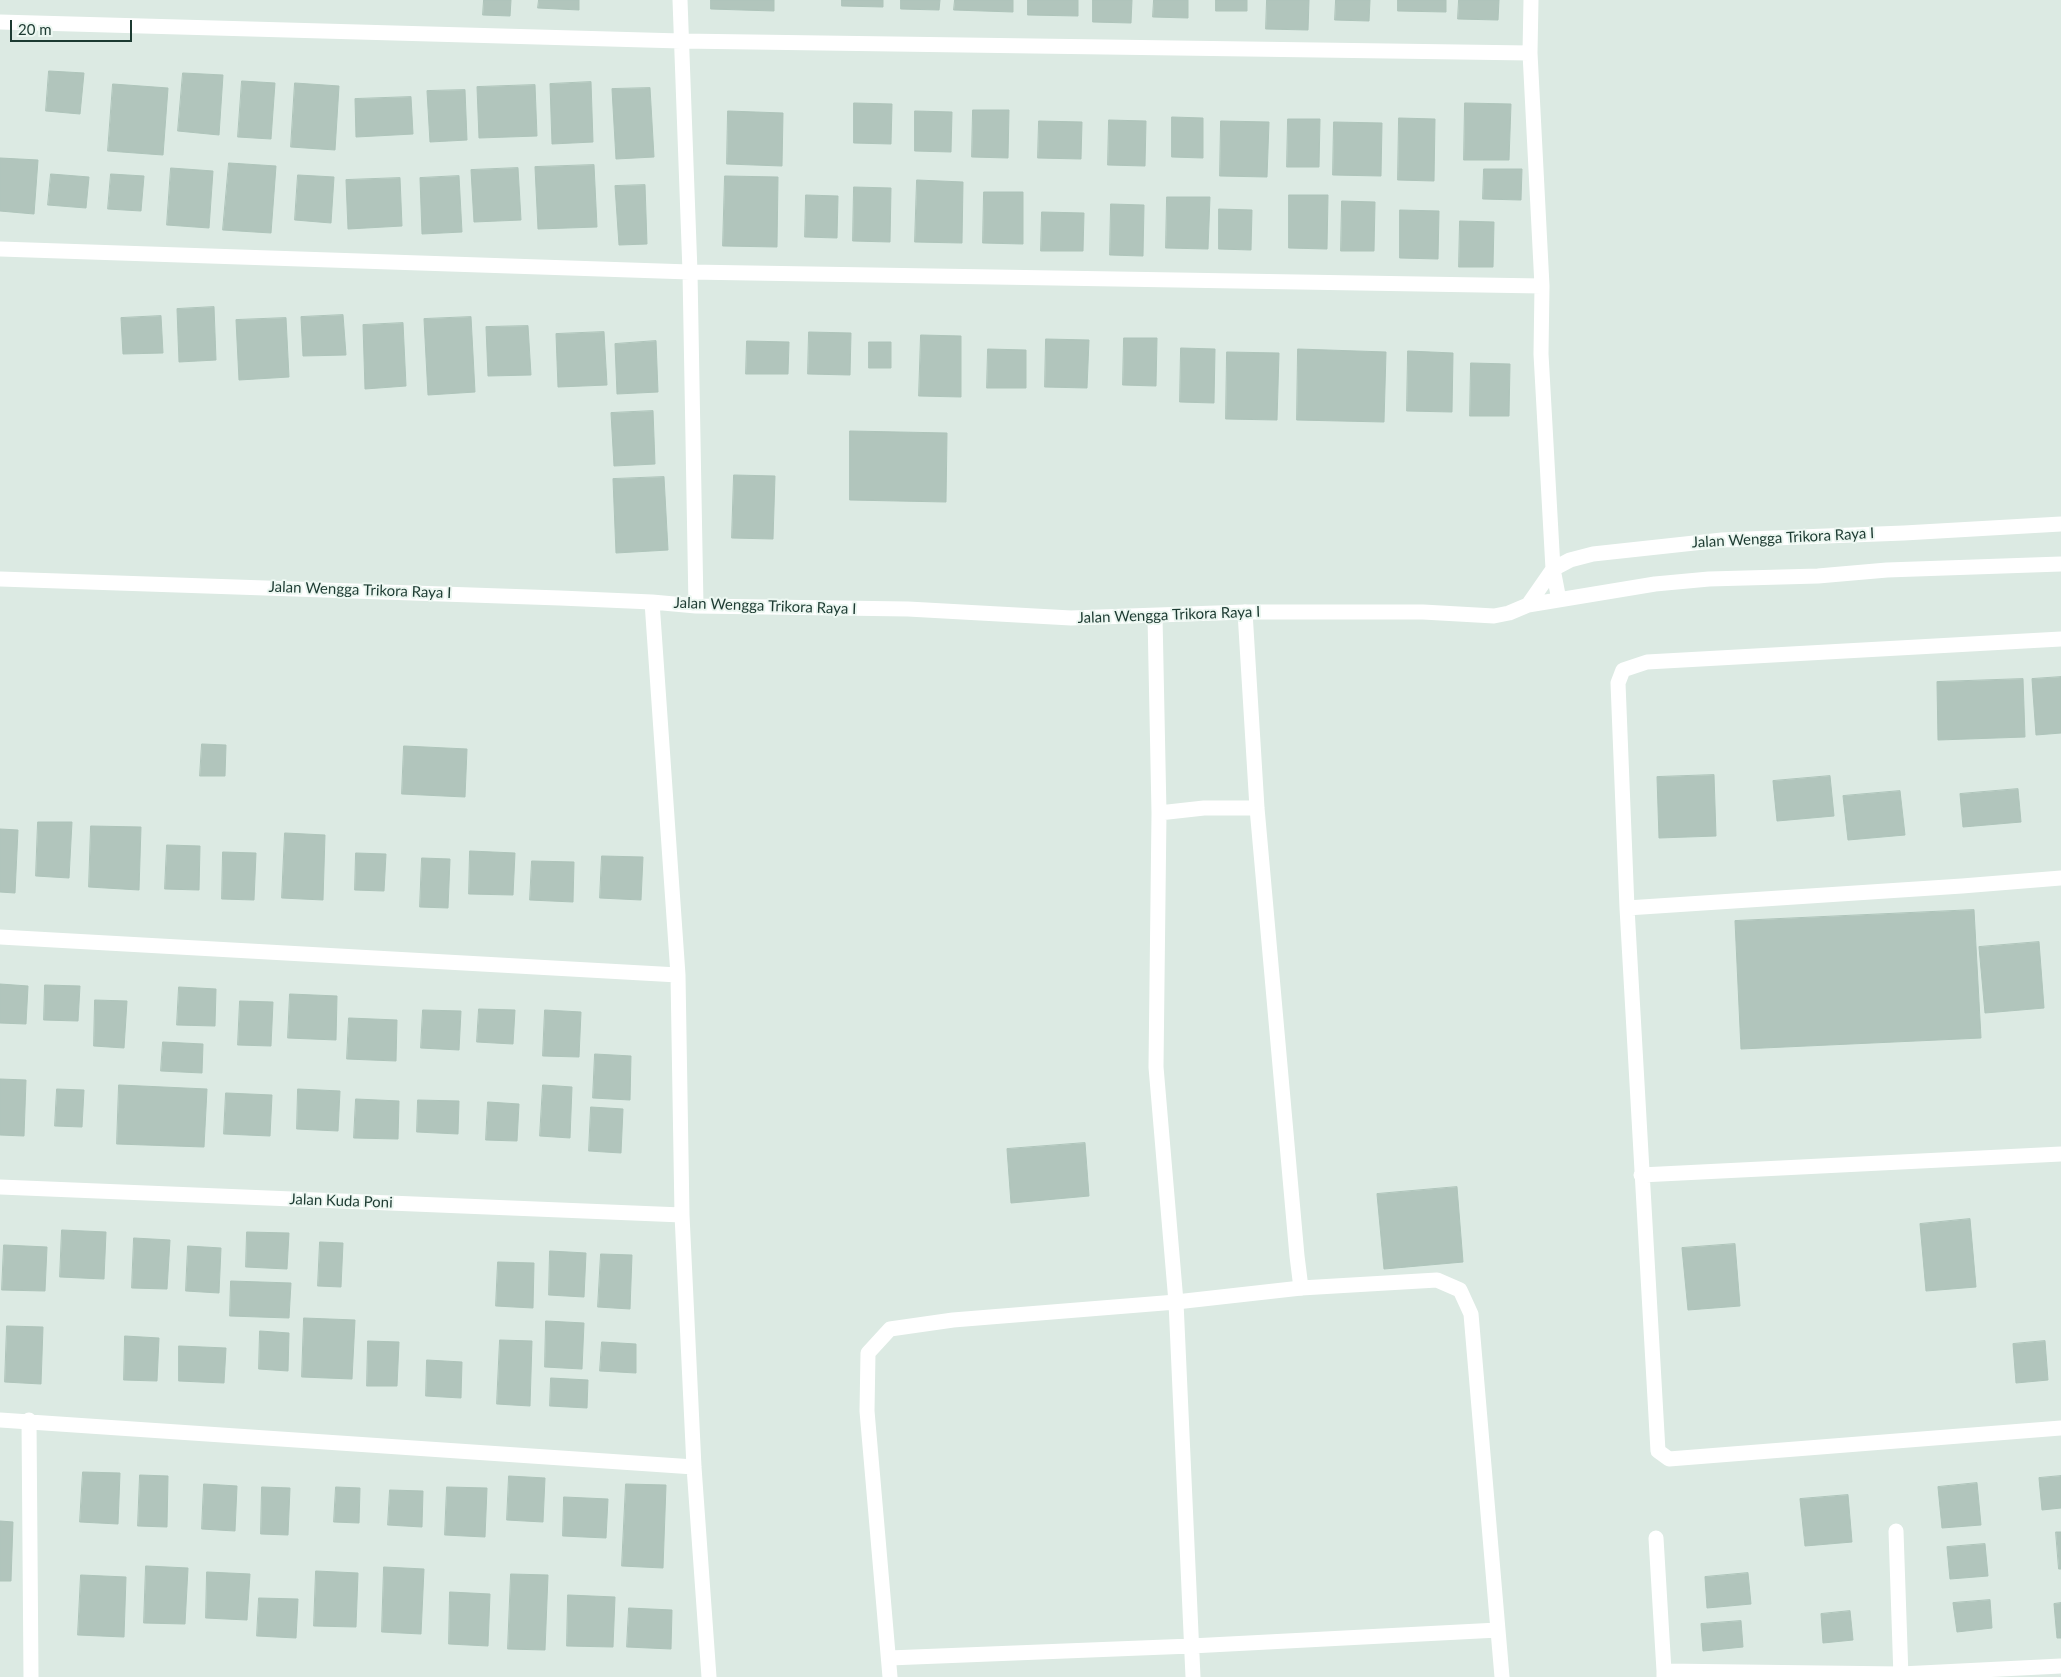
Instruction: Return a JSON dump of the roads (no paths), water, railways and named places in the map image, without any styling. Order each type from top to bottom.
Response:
[{"type":"street","points":[[680,0],[690,272],[696,606]]},
{"type":"street","points":[[1532,0],[1530,53],[1542,286],[1542,354],[1553,569],[1559,600]]},
{"type":"street","points":[[0,22],[681,41],[1530,53]]},
{"type":"street","points":[[0,249],[690,272],[1542,286]]},
{"type":"street","name":"Jalan Wengga Trikora Raya I","points":[[1553,569],[1570,560],[1593,554],[1722,540],[2061,524]]},
{"type":"street","name":"Jalan Wengga Trikora Raya I","points":[[0,579],[652,602],[696,606],[908,609],[1071,618],[1245,612],[1423,612],[1494,616],[1509,613],[1528,605],[1655,584],[1709,579],[1818,576],[1887,570],[2061,564]]},
{"type":"street","points":[[1528,605],[1553,569]]},
{"type":"street","points":[[652,602],[678,975],[682,1215],[694,1466],[709,1677]]},
{"type":"street","points":[[1245,612],[1257,808],[1301,1288]]},
{"type":"street","points":[[1155,616],[1159,813],[1156,1067],[1176,1302],[1193,1677]]},
{"type":"street","points":[[2061,639],[1647,662],[1623,670],[1618,682],[1627,908],[1658,1451],[1662,1456],[1669,1459],[2061,1428]]},
{"type":"street","points":[[1159,813],[1204,808],[1257,808]]},
{"type":"street","points":[[1627,908],[2061,878]]},
{"type":"street","points":[[0,937],[678,975]]},
{"type":"street","points":[[1641,1175],[2061,1154]]},
{"type":"street","name":"Jalan Kuda Poni","points":[[0,1187],[682,1215]]},
{"type":"street","points":[[890,1677],[867,1412],[868,1353],[890,1329],[953,1320],[1176,1302],[1301,1288],[1437,1280],[1460,1290],[1471,1314],[1502,1677]]},
{"type":"street","points":[[0,1420],[29,1420],[694,1466]]},
{"type":"street","points":[[29,1420],[31,1677]]},
{"type":"street","points":[[1896,1531],[1901,1676]]},
{"type":"street","points":[[1656,1538],[1664,1674],[1901,1676],[2061,1666]]},
{"type":"street","points":[[889,1658],[1192,1646],[1498,1630]]}]
